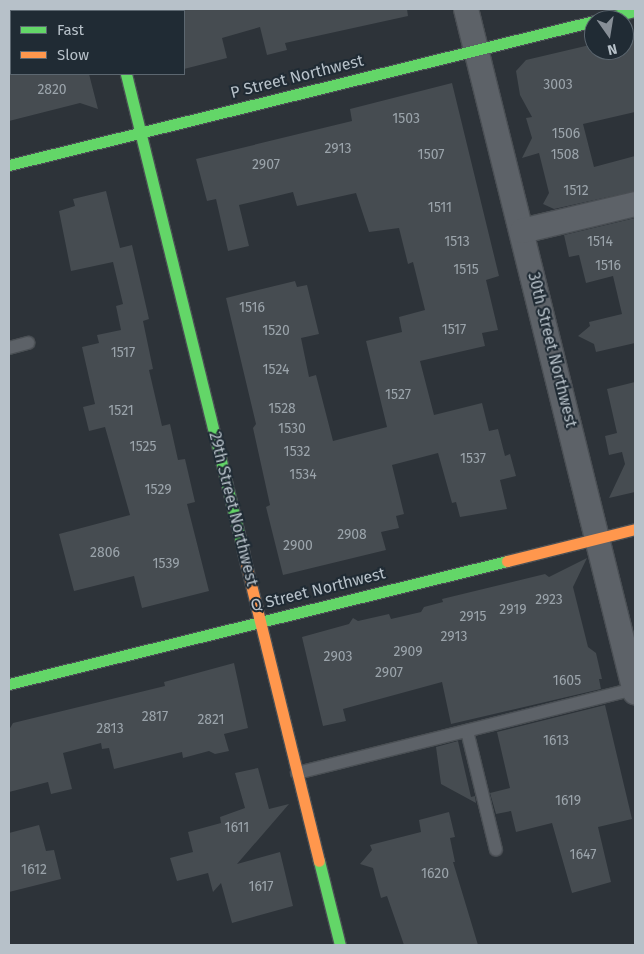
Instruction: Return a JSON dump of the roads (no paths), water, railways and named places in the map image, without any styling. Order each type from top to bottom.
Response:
[{"type":"street","name":"30th Street Northwest","points":[[466,9],[635,690]]},
{"type":"street","name":"P Street Northwest","points":[[9,165],[584,23]]},
{"type":"street","name":"29th Street Northwest","points":[[126,75],[340,945]]},
{"type":"street","points":[[522,231],[635,204]]},
{"type":"street","name":"Q Street Northwest","points":[[9,684],[635,529]]},
{"type":"lane","points":[[9,348],[28,343]]},
{"type":"lane","points":[[297,773],[635,690]]},
{"type":"lane","points":[[467,731],[496,850]]}]
